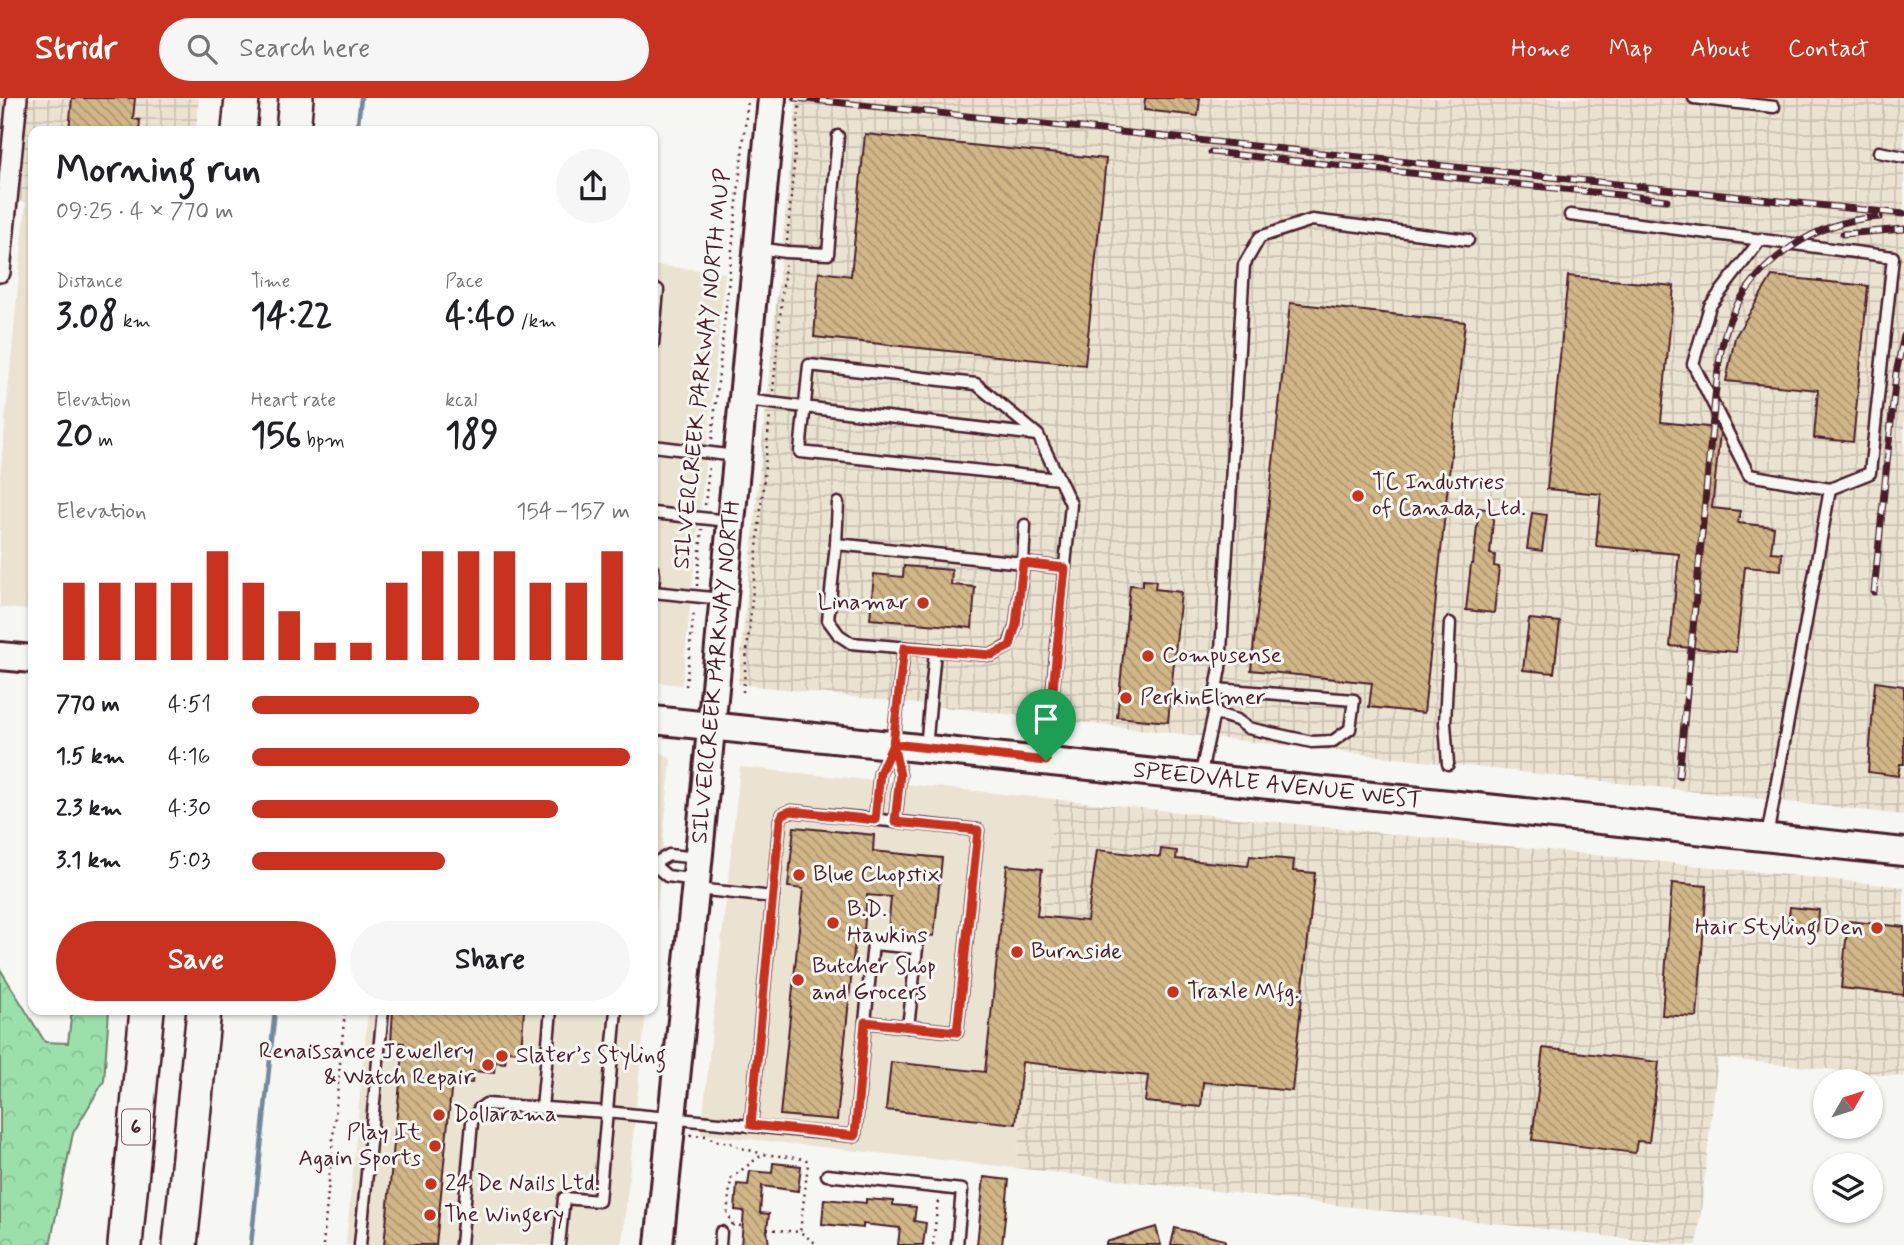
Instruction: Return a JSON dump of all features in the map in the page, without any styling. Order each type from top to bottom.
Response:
[{"type":"highway","points":[[239,126],[242,98]]},
{"type":"highway","points":[[293,126],[296,98]]},
{"type":"highway","name":"6","points":[[125,1245],[147,1015]]},
{"type":"highway","points":[[180,1245],[203,1015]]},
{"type":"main road","name":"SILVERCREEK PARKWAY NORTH","points":[[659,1245],[730,521],[723,454],[742,400],[772,98]]},
{"type":"main road","points":[[0,656],[28,659]]},
{"type":"main road","name":"SPEEDVALE AVENUE WEST","points":[[658,721],[1904,852]]},
{"type":"street","points":[[0,272],[5,177],[17,98]]},
{"type":"lane","points":[[1695,98],[1774,107]]},
{"type":"lane","points":[[757,248],[828,254],[838,136]]},
{"type":"lane","points":[[1879,152],[1904,157]]},
{"type":"lane","points":[[1570,215],[1761,239],[1893,257],[1870,473],[1830,489],[1749,475],[1693,364],[1710,306],[1761,239]]},
{"type":"lane","points":[[1200,777],[1220,668],[1244,265],[1260,237],[1312,220],[1468,240]]},
{"type":"lane","points":[[1046,761],[1071,504],[1038,435],[976,384],[809,365],[800,452],[1059,479]]},
{"type":"lane","points":[[742,400],[1038,435]]},
{"type":"lane","points":[[658,447],[723,454]]},
{"type":"lane","points":[[1766,837],[1830,489]]},
{"type":"lane","points":[[838,503],[828,620],[838,635],[851,643],[992,655],[1010,646],[1016,625],[1025,525]]},
{"type":"lane","points":[[658,513],[730,521]]},
{"type":"lane","points":[[836,544],[1065,568]]},
{"type":"lane","points":[[658,591],[723,599]]},
{"type":"lane","points":[[1448,764],[1445,723],[1450,623]]},
{"type":"lane","points":[[875,820],[880,773],[893,744],[904,648]]},
{"type":"lane","points":[[926,748],[935,651]]},
{"type":"lane","points":[[1214,712],[1237,720],[1248,728],[1312,742],[1333,741],[1350,729],[1354,700],[1216,689]]},
{"type":"lane","points":[[893,744],[900,775],[895,822]]},
{"type":"lane","points":[[751,1125],[780,820],[783,814],[791,811],[978,830],[957,1032],[865,1022]]},
{"type":"lane","points":[[658,862],[669,856],[697,876]]},
{"type":"lane","points":[[658,868],[667,876],[697,876],[773,897]]},
{"type":"lane","points":[[461,1245],[472,1122],[479,1108],[486,1104],[606,1112],[672,1125],[751,1125],[855,1136],[873,944],[917,948],[908,1027]]},
{"type":"lane","points":[[360,1245],[383,1015]]},
{"type":"lane","points":[[542,1108],[551,1015]]},
{"type":"lane","points":[[559,1245],[564,1198],[599,1201],[616,1015]]},
{"type":"lane","points":[[827,1175],[962,1190],[957,1245]]},
{"type":"lane","points":[[720,1245],[721,1232]]},
{"type":"path","name":"SILVERCREEK PARKWAY NORTH MUP","points":[[686,686],[704,518],[723,454],[748,98]]},
{"type":"path","points":[[323,1245],[345,1015]]},
{"type":"path","points":[[672,1125],[763,1154],[806,1159],[808,1164],[800,1233]]},
{"type":"path","points":[[743,1226],[732,1227],[733,1222],[727,1215],[731,1178],[763,1154]]},
{"type":"path","points":[[933,1245],[939,1188]]},
{"type":"path","points":[[767,1229],[800,1233],[818,1245]]},
{"type":"shaded area","points":[[0,98],[199,98],[196,126],[28,126],[28,202],[0,199]]},
{"type":"shaded area","points":[[797,98],[1904,98],[1904,815],[738,684]]},
{"type":"shaded area","points":[[26,202],[28,610],[0,607],[0,477]]},
{"type":"shaded area","points":[[658,266],[725,273],[682,685],[658,683]]},
{"type":"shaded area","points":[[658,753],[671,759],[658,893]]},
{"type":"shaded area","points":[[740,767],[1054,799],[1016,1168],[701,1134]]},
{"type":"shaded area","points":[[1054,799],[1904,887],[1904,1077],[1883,1075],[1883,1069],[1826,1069],[1718,1058],[1697,1245],[1016,1168]]},
{"type":"shaded area","points":[[368,1015],[645,1015],[622,1245],[346,1245]]},
{"type":"green space","points":[[0,969],[45,1042],[68,1043],[71,1015],[109,1015],[104,1081],[73,1133],[50,1245],[0,1245]]},
{"type":"building","points":[[72,98],[135,98],[133,119],[140,120],[139,126],[69,126]]},
{"type":"building","points":[[1145,98],[1200,98],[1198,116],[1144,110]]},
{"type":"building","points":[[865,134],[1106,159],[1085,365],[814,337],[819,272],[851,276]]},
{"type":"building","points":[[1568,276],[1674,286],[1661,422],[1717,428],[1720,433],[1712,508],[1740,511],[1738,523],[1774,527],[1771,552],[1782,553],[1781,570],[1745,567],[1736,652],[1670,646],[1679,554],[1596,546],[1601,494],[1547,489]]},
{"type":"building","points":[[1772,276],[1868,286],[1853,442],[1814,438],[1818,390],[1726,381],[1735,337]]},
{"type":"building","name":"TC Industries of Canada, Ltd.","points":[[1290,303],[1465,322],[1424,713],[1369,707],[1372,683],[1251,670]]},
{"type":"building","points":[[1479,508],[1494,510],[1490,554],[1495,555],[1494,566],[1499,567],[1494,613],[1466,610]]},
{"type":"building","points":[[1532,513],[1547,515],[1542,551],[1527,549]]},
{"type":"building","name":"Linamar","points":[[904,566],[952,570],[951,585],[975,587],[972,628],[870,619],[874,574],[903,577]]},
{"type":"building","points":[[1143,580],[1156,581],[1155,589],[1181,592],[1168,722],[1117,717],[1130,585],[1143,586]]},
{"type":"building","points":[[1529,619],[1560,622],[1554,673],[1523,670]]},
{"type":"building","points":[[1875,682],[1904,686],[1904,764],[1900,764],[1898,776],[1868,772]]},
{"type":"building","points":[[794,827],[874,835],[873,851],[942,858],[934,936],[888,931],[891,897],[867,895],[864,931],[856,930],[837,1120],[780,1115],[803,889],[788,887]]},
{"type":"building","name":"Traxle Mfg.","points":[[1161,849],[1177,851],[1176,859],[1248,866],[1250,856],[1294,860],[1293,871],[1315,873],[1292,1091],[1203,1082],[1201,1107],[1145,1102],[1148,1076],[1022,1062],[1016,1124],[886,1110],[891,1062],[985,1072],[1007,865],[1042,869],[1037,916],[1087,921],[1097,850],[1160,857]]},
{"type":"building","points":[[1672,883],[1707,886],[1697,1017],[1662,1015]]},
{"type":"building","points":[[1790,907],[1819,910],[1817,933],[1787,931]]},
{"type":"building","points":[[1848,921],[1904,927],[1904,995],[1841,988]]},
{"type":"building","points":[[393,1015],[524,1015],[521,1052],[507,1051],[505,1063],[495,1062],[494,1073],[473,1071],[472,1083],[452,1081],[436,1245],[384,1245],[404,1043],[391,1042]]},
{"type":"building","points":[[1543,1048],[1659,1062],[1649,1142],[1637,1141],[1635,1153],[1532,1140]]},
{"type":"building","points":[[773,1163],[801,1166],[798,1191],[762,1186],[760,1213],[769,1214],[769,1245],[741,1245],[744,1211],[735,1210],[737,1184],[748,1185],[750,1171],[772,1173]]},
{"type":"building","points":[[984,1177],[1009,1180],[1002,1245],[977,1245]]},
{"type":"building","points":[[824,1199],[866,1203],[866,1199],[893,1201],[893,1205],[916,1207],[914,1221],[926,1223],[923,1245],[898,1245],[900,1228],[822,1224]]},
{"type":"building","points":[[1156,1227],[1161,1245],[1106,1245],[1106,1242]]},
{"type":"building","points":[[1175,1228],[1225,1240],[1225,1245],[1171,1245]]},
{"type":"waterway","points":[[358,126],[361,98]]},
{"type":"waterway","points":[[251,1245],[274,1015]]},
{"type":"railway","points":[[795,98],[1904,214]]},
{"type":"railway","points":[[1211,152],[1667,200]]},
{"type":"railway","points":[[1679,776],[1715,397],[1720,357],[1730,319],[1755,279],[1791,247],[1833,226],[1880,217]]},
{"type":"railway","points":[[1843,234],[1904,229]]},
{"type":"railway","points":[[1874,592],[1896,373],[1904,336]]},
{"type":"place","name":"TC Industries of Canada, Ltd.","points":[[1358,496]]},
{"type":"place","name":"Linamar","points":[[923,603]]},
{"type":"place","name":"Compusense","points":[[1148,656]]},
{"type":"place","name":"PerkinElmer","points":[[1126,698]]},
{"type":"place","name":"Blue Chopstix","points":[[799,875]]},
{"type":"place","name":"B.D. Hawkins","points":[[833,923]]},
{"type":"place","name":"Hair Styling Den","points":[[1877,928]]},
{"type":"place","name":"Burnside","points":[[1017,952]]},
{"type":"place","name":"Butcher Shop and Grocers","points":[[798,980]]},
{"type":"place","name":"Traxle Mfg.","points":[[1173,992]]},
{"type":"place","name":"Slater’s Styling","points":[[502,1056]]},
{"type":"place","name":"Renaissance Jewellery & Watch Repair","points":[[488,1065]]},
{"type":"place","name":"Dollarama","points":[[439,1115]]},
{"type":"place","name":"Play It Again Sports","points":[[435,1146]]},
{"type":"place","name":"24 De Nails Ltd.","points":[[431,1184]]},
{"type":"place","name":"The Wingery","points":[[430,1215]]},
{"type":"route","points":[[1046,761],[893,744],[880,773],[875,820],[791,811],[783,814],[780,820],[751,1125],[855,1136],[865,1022],[957,1032],[978,830],[895,822],[900,775],[893,744],[904,648],[992,655],[1010,646],[1016,625],[1023,563],[1065,568],[1046,761]]}]
